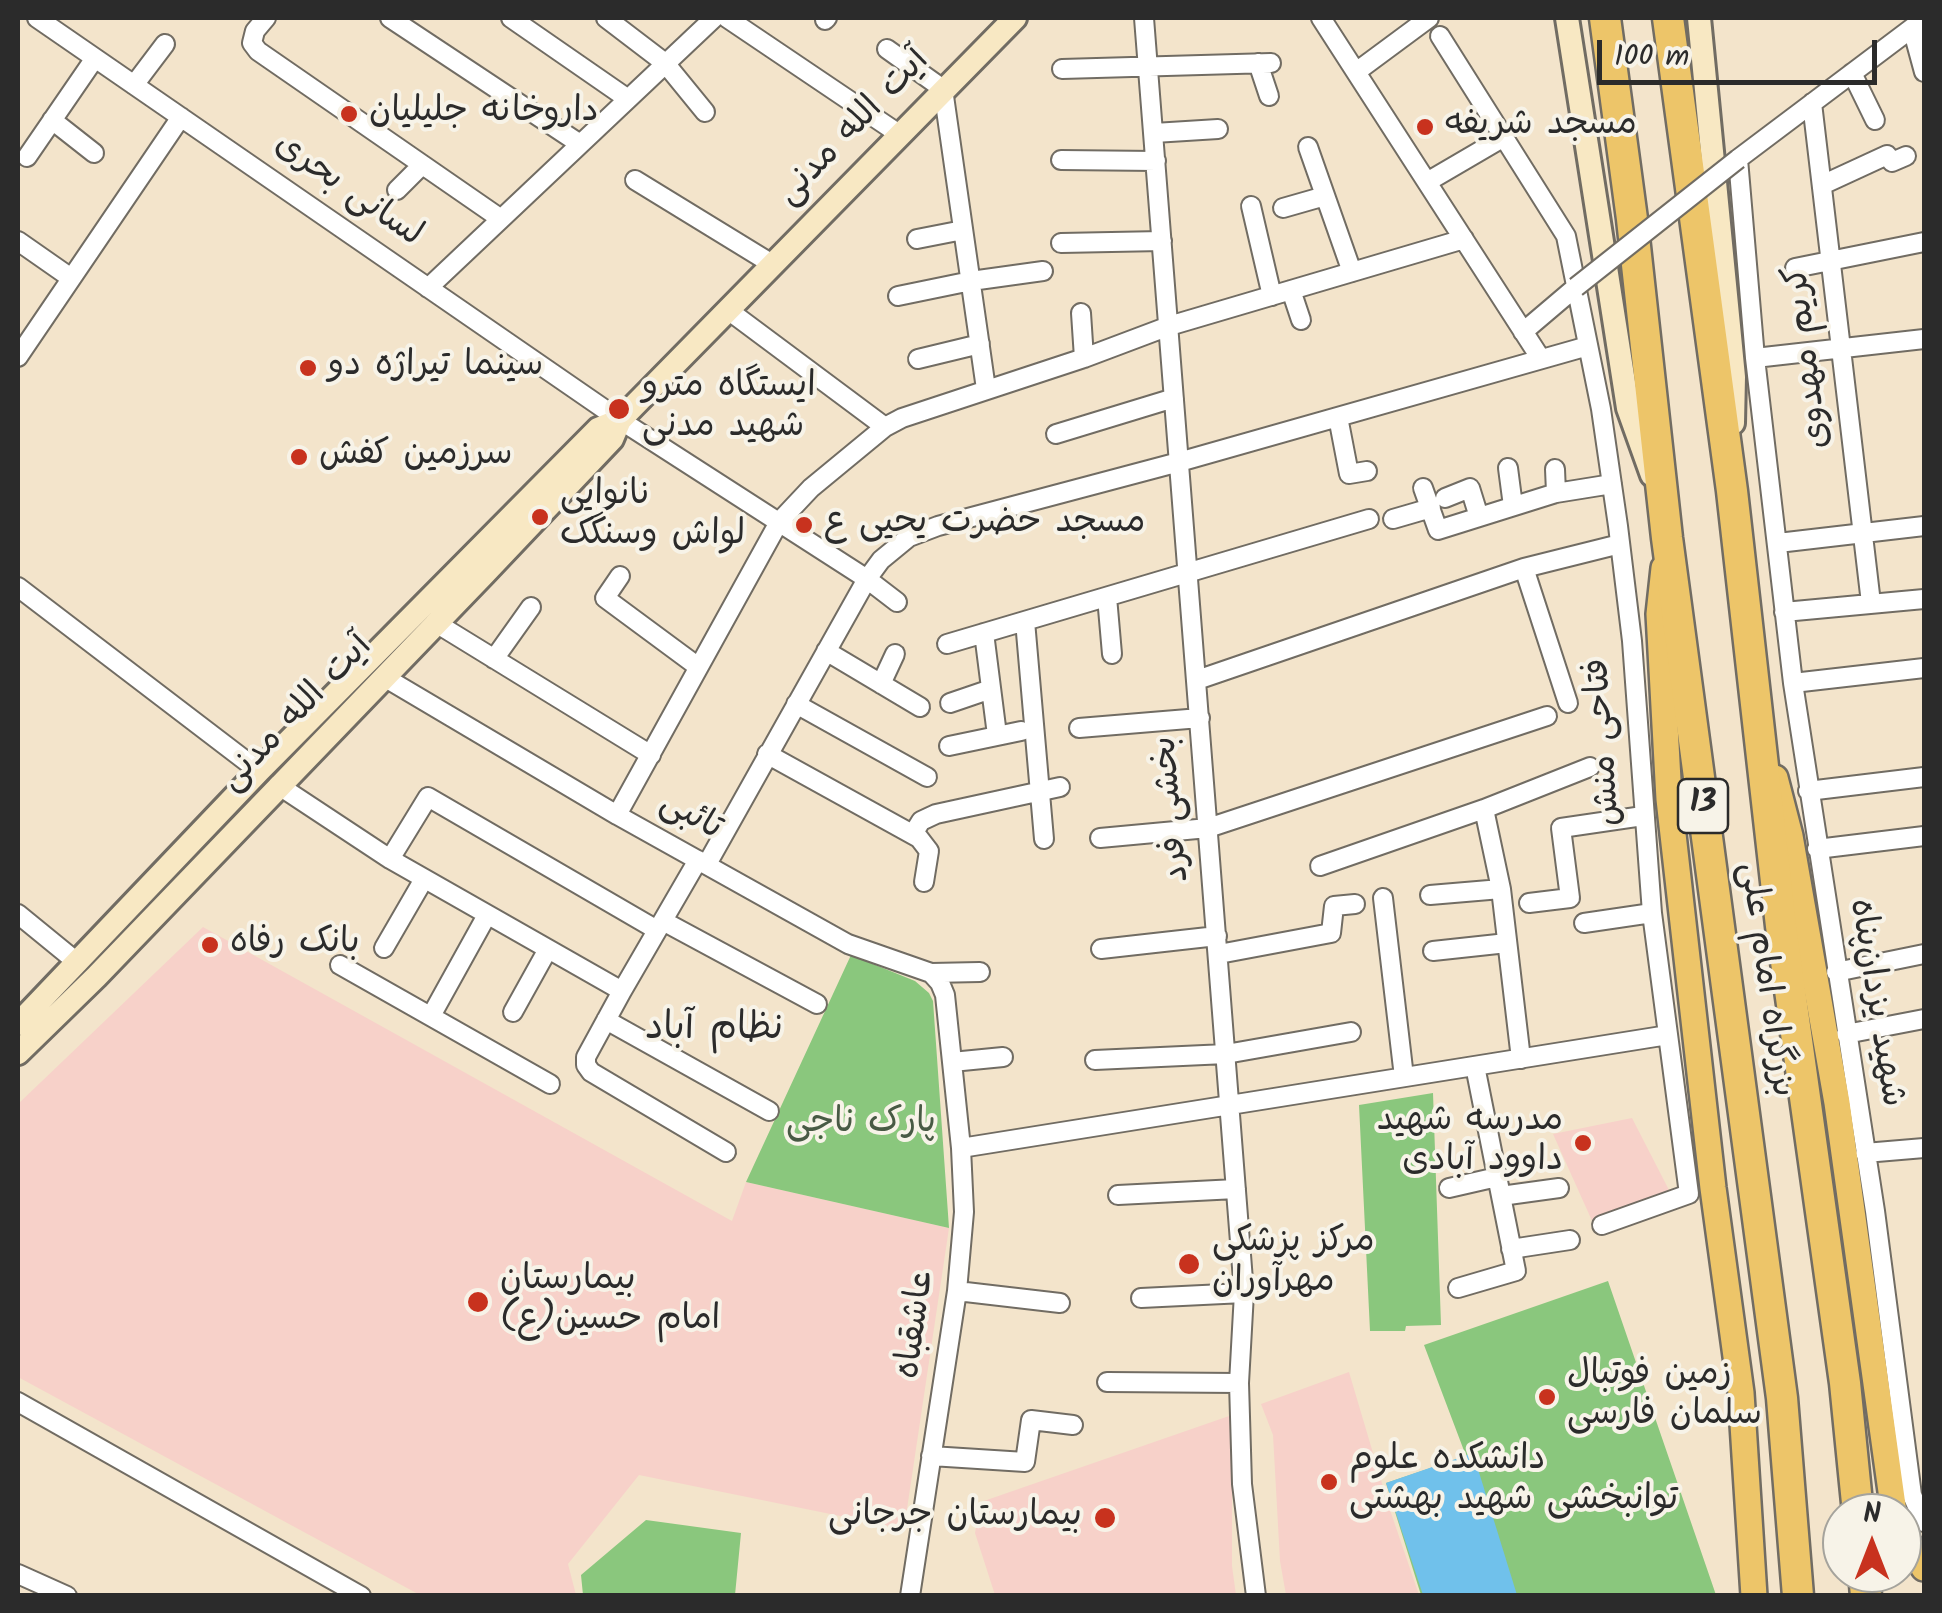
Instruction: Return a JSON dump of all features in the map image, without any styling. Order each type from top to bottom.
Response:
[{"type":"highway","name":"بزرگراه امام علی","points":[[1605,18],[1632,219],[1666,538],[1780,1379],[1798,1596]]},
{"type":"highway","name":"بزرگراه امام علی","points":[[1668,18],[1732,492],[1781,926],[1841,1351],[1856,1493]]},
{"type":"main road","name":"آیت الله مدنی","points":[[18,1052],[258,771],[436,623],[612,439],[620,420],[1015,18]]},
{"type":"main road","points":[[1567,18],[1628,408],[1663,504]]},
{"type":"main road","points":[[1699,18],[1734,377],[1732,492]]},
{"type":"main road","name":"آیت الله مدنی","points":[[18,1024],[87,970],[278,785],[375,670],[598,429],[620,420]]},
{"type":"main road","points":[[1666,538],[1659,614],[1669,799],[1713,1188],[1741,1393],[1754,1596]]},
{"type":"main road","points":[[1758,716],[1790,836],[1838,1103],[1891,1493]]},
{"type":"main road","points":[[258,771],[278,785]]},
{"type":"street","points":[[266,18],[255,31],[252,43],[258,51],[501,220]]},
{"type":"street","points":[[390,18],[580,144]]},
{"type":"street","points":[[511,18],[628,99]]},
{"type":"street","points":[[606,18],[666,64],[705,112]]},
{"type":"street","points":[[428,288],[714,18]]},
{"type":"street","points":[[726,18],[899,134]]},
{"type":"street","name":"بخشی فرد","points":[[1144,18],[1244,1294],[1238,1384],[1243,1501],[1256,1596]]},
{"type":"street","points":[[1321,18],[1541,359]]},
{"type":"street","points":[[1356,72],[1429,18]]},
{"type":"street","name":"لسانی بحری","points":[[49,21],[95,58],[620,420],[868,579],[897,602]]},
{"type":"street","points":[[1918,23],[1924,72]]},
{"type":"street","points":[[1523,332],[1738,159],[1918,23]]},
{"type":"street","points":[[1427,182],[1504,137],[1440,36]]},
{"type":"street","points":[[134,85],[165,44]]},
{"type":"street","points":[[887,49],[943,89],[986,389]]},
{"type":"street","points":[[27,157],[95,58]]},
{"type":"street","points":[[1062,70],[1265,63],[1268,96]]},
{"type":"street","points":[[1852,73],[1875,120]]},
{"type":"street","name":"کریم مهدوی","points":[[1812,103],[1871,604]]},
{"type":"street","points":[[18,357],[181,117]]},
{"type":"street","points":[[52,120],[94,153]]},
{"type":"street","points":[[1154,133],[1218,129]]},
{"type":"street","name":"فتاحی منش","points":[[1504,137],[1566,236],[1588,346],[1612,484],[1632,640],[1652,913],[1689,1194],[1602,1225]]},
{"type":"street","points":[[1308,146],[1352,272]]},
{"type":"street","points":[[1822,185],[1888,155],[1892,162],[1906,156]]},
{"type":"street","name":"شهید یزدان‌پناه","points":[[1738,159],[1755,358],[1793,683],[1865,1153],[1912,1495],[1924,1522]]},
{"type":"street","points":[[1061,160],[1156,161]]},
{"type":"street","points":[[397,190],[422,165]]},
{"type":"street","points":[[636,180],[772,264]]},
{"type":"street","points":[[1283,208],[1325,196]]},
{"type":"street","points":[[1250,206],[1272,296]]},
{"type":"street","points":[[917,239],[964,230]]},
{"type":"street","points":[[618,815],[779,522],[801,497],[885,427],[1169,326],[1464,239]]},
{"type":"street","points":[[18,241],[72,278]]},
{"type":"street","points":[[1061,243],[1162,241]]},
{"type":"street","points":[[1794,268],[1924,242]]},
{"type":"street","points":[[898,296],[970,281],[1044,272]]},
{"type":"street","points":[[1292,290],[1301,320]]},
{"type":"street","points":[[728,310],[885,427]]},
{"type":"street","points":[[1082,314],[1084,358]]},
{"type":"street","points":[[1755,358],[1924,338]]},
{"type":"street","points":[[918,359],[980,344]]},
{"type":"street","points":[[726,1152],[590,1072],[586,1057],[660,925],[768,754],[868,579],[894,548],[923,530],[1588,346]]},
{"type":"street","points":[[1056,434],[1174,398]]},
{"type":"street","points":[[1338,417],[1349,474],[1366,470]]},
{"type":"street","points":[[1508,468],[1513,506]]},
{"type":"street","points":[[1556,469],[1556,493]]},
{"type":"street","points":[[1424,488],[1438,503],[1438,530],[1556,493],[1612,484]]},
{"type":"street","points":[[1394,519],[1470,488],[1479,517]]},
{"type":"street","points":[[947,644],[1369,519]]},
{"type":"street","points":[[1778,543],[1924,526]]},
{"type":"street","points":[[1197,680],[1524,568],[1620,544]]},
{"type":"street","points":[[1524,568],[1568,704]]},
{"type":"street","points":[[620,576],[604,598],[697,666]]},
{"type":"street","points":[[18,587],[258,771]]},
{"type":"street","points":[[1106,597],[1112,654]]},
{"type":"street","points":[[1784,612],[1924,599]]},
{"type":"street","points":[[494,660],[532,607]]},
{"type":"street","points":[[1025,620],[1044,840]]},
{"type":"street","points":[[436,623],[651,755]]},
{"type":"street","points":[[984,633],[997,735]]},
{"type":"street","points":[[826,651],[920,707]]},
{"type":"street","points":[[882,684],[895,654]]},
{"type":"street","points":[[1793,683],[1924,668]]},
{"type":"street","name":"تائبی","points":[[375,670],[618,815],[848,944],[931,973],[980,972]]},
{"type":"street","points":[[950,703],[991,689]]},
{"type":"street","points":[[796,704],[927,777]]},
{"type":"street","points":[[1100,838],[1208,828],[1547,716]]},
{"type":"street","points":[[1079,728],[1200,718]]},
{"type":"street","points":[[950,746],[1020,732]]},
{"type":"street","points":[[768,754],[913,834],[929,851],[924,882]]},
{"type":"street","points":[[1320,866],[1590,767]]},
{"type":"street","points":[[1808,791],[1924,777]]},
{"type":"street","points":[[278,785],[390,859],[622,991]]},
{"type":"street","points":[[913,834],[921,821],[936,814],[1060,787]]},
{"type":"street","points":[[390,859],[428,797],[660,925],[817,1004]]},
{"type":"street","points":[[1484,809],[1501,889],[1521,1058]]},
{"type":"street","points":[[1528,903],[1570,898],[1561,828],[1643,816]]},
{"type":"street","points":[[1817,849],[1924,836]]},
{"type":"street","points":[[384,948],[424,878]]},
{"type":"street","points":[[1430,895],[1501,889]]},
{"type":"street","points":[[1383,898],[1404,1078]]},
{"type":"street","points":[[1101,949],[1218,945],[1331,933],[1334,906],[1356,904]]},
{"type":"street","points":[[1584,923],[1652,913]]},
{"type":"street","points":[[18,914],[87,970]]},
{"type":"street","points":[[430,1016],[488,915]]},
{"type":"street","points":[[1433,952],[1507,943]]},
{"type":"street","points":[[513,1012],[548,949]]},
{"type":"street","points":[[1836,972],[1924,954]]},
{"type":"street","points":[[340,965],[550,1084]]},
{"type":"street","name":"عاشقباه","points":[[910,1596],[956,1291],[964,1212],[962,1148],[944,990],[931,973]]},
{"type":"street","points":[[1846,1034],[1924,1019]]},
{"type":"street","points":[[606,1020],[769,1111]]},
{"type":"street","points":[[1095,1060],[1226,1054],[1351,1032]]},
{"type":"street","points":[[962,1148],[1668,1034]]},
{"type":"street","points":[[952,1062],[1003,1057]]},
{"type":"street","points":[[1458,1288],[1516,1271],[1475,1066]]},
{"type":"street","points":[[1865,1153],[1924,1148]]},
{"type":"street","points":[[1449,1188],[1559,1188]]},
{"type":"street","points":[[1118,1196],[1236,1189]]},
{"type":"street","points":[[1511,1249],[1570,1240]]},
{"type":"street","points":[[956,1291],[1060,1304]]},
{"type":"street","points":[[1142,1298],[1244,1294]]},
{"type":"street","points":[[1108,1382],[1238,1384]]},
{"type":"street","points":[[18,1402],[328,1588],[360,1596]]},
{"type":"street","points":[[932,1456],[1024,1462],[1032,1420],[1073,1426]]},
{"type":"street","points":[[18,1574],[67,1596]]},
{"type":"shaded area","name":"بیمارستان امام حسین(ع)","points":[[203,927],[732,1221],[746,1182],[949,1228],[904,1529],[639,1475],[568,1564],[576,1595],[420,1595],[18,1377],[18,1104]]},
{"type":"shaded area","points":[[1632,1118],[1670,1192],[1593,1223],[1553,1134]]},
{"type":"shaded area","name":"دانشکده علوم توانبخشی شهید بهشتی","points":[[1349,1372],[1419,1595],[1286,1595],[1280,1561],[1273,1435],[1261,1404]]},
{"type":"shaded area","name":"بیمارستان جرجانی","points":[[1232,1415],[1232,1566],[1236,1595],[995,1595],[975,1533],[981,1502]]},
{"type":"green space","name":"پارک ناجی","points":[[851,955],[915,981],[933,1001],[949,1228],[746,1182]]},
{"type":"green space","points":[[1433,1093],[1441,1325],[1370,1331],[1359,1105]]},
{"type":"green space","name":"زمین فوتبال سلمان فارسی","points":[[1608,1281],[1716,1595],[1421,1595],[1386,1483],[1466,1456],[1424,1345]]},
{"type":"green space","points":[[646,1520],[741,1533],[735,1595],[583,1595],[581,1575]]},
{"type":"water","points":[[1473,1453],[1517,1595],[1423,1595],[1386,1483]]},
{"type":"place","name":"داروخانه جلیلیان","points":[[349,114]]},
{"type":"place","name":"مسجد شریفه","points":[[1425,127]]},
{"type":"place","name":"سینما تیراژه دو","points":[[308,368]]},
{"type":"place","name":"ایستگاه مترو شهید مدنی","points":[[619,409]]},
{"type":"place","name":"سرزمین کفش","points":[[299,457]]},
{"type":"place","name":"نانوایی لواش وسنگک","points":[[540,517]]},
{"type":"place","name":"مسجد حضرت یحیی ع","points":[[804,525]]},
{"type":"place","name":"بانک رفاه","points":[[210,945]]},
{"type":"place","name":"مدرسه شهید داوود آبادی","points":[[1583,1143]]},
{"type":"place","name":"مرکز پزشکی مهرآوران","points":[[1189,1264]]},
{"type":"place","name":"بیمارستان امام حسین(ع)","points":[[478,1302]]},
{"type":"place","name":"زمین فوتبال سلمان فارسی","points":[[1547,1397]]},
{"type":"place","name":"دانشکده علوم توانبخشی شهید بهشتی","points":[[1329,1482]]},
{"type":"place","name":"بیمارستان جرجانی","points":[[1105,1518]]},
{"type":"district","name":"نظام آباد","points":[[714,1032]]}]
